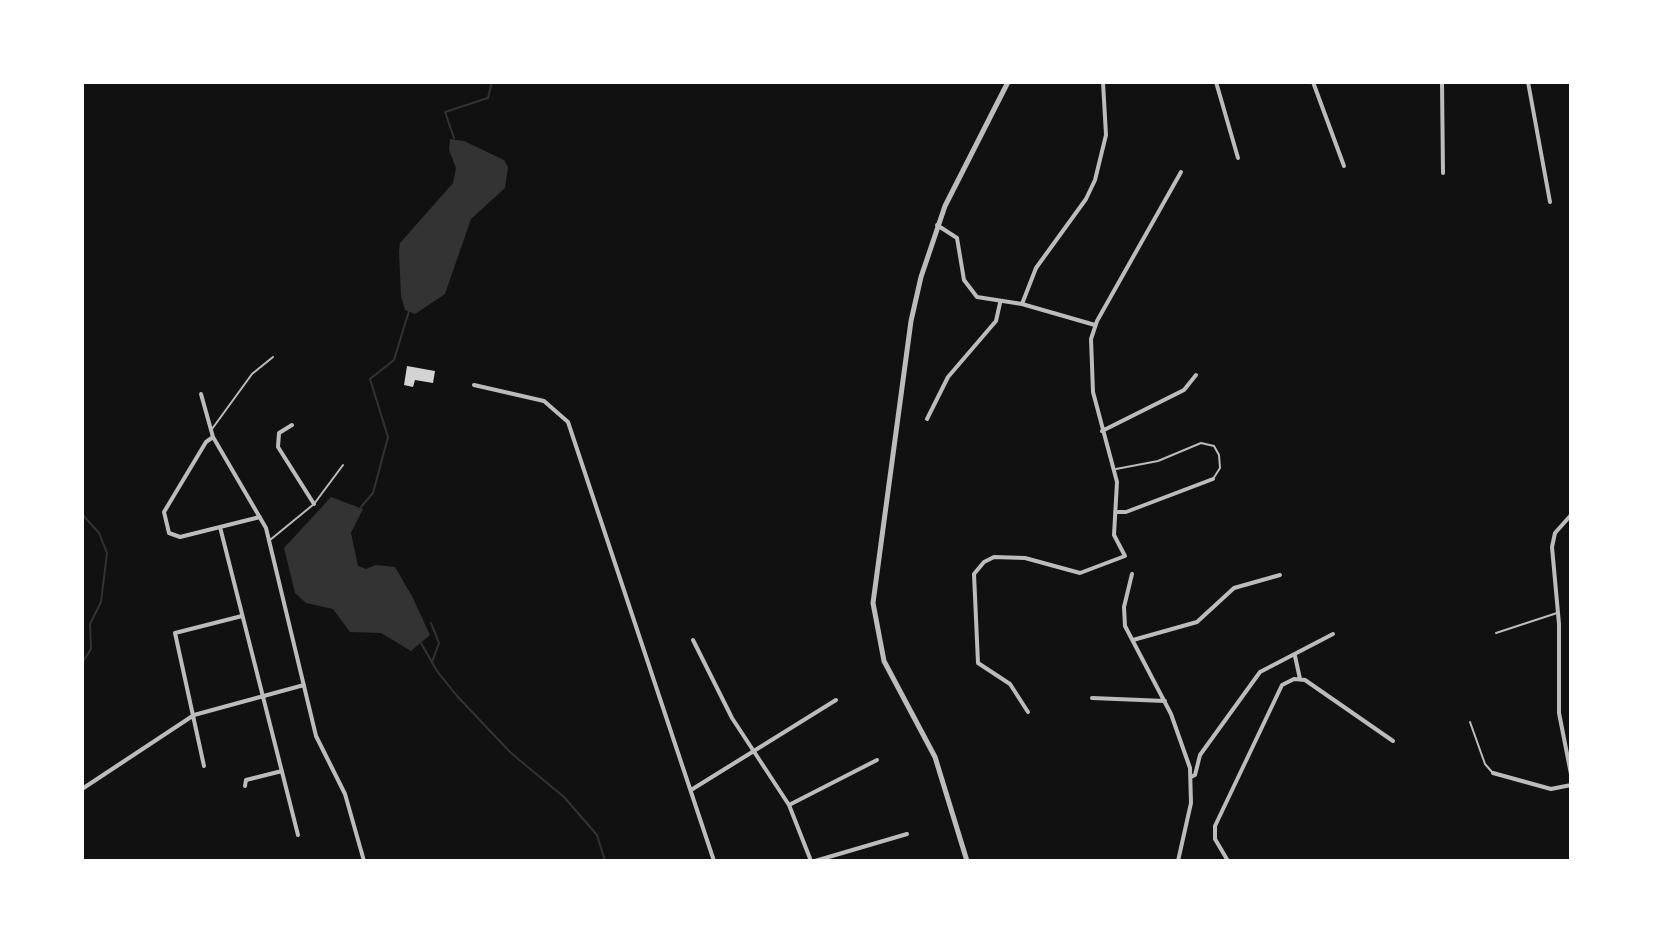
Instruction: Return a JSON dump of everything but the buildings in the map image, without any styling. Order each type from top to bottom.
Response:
[{"type":"street","points":[[967,861],[935,757],[884,661],[874,614],[911,321],[937,225],[1008,82]]},
{"type":"street","points":[[1022,304],[1036,268],[1086,199],[1095,180],[1106,135],[1103,82]]},
{"type":"street","points":[[1216,82],[1238,158]]},
{"type":"street","points":[[1313,82],[1344,166]]},
{"type":"street","points":[[1442,82],[1443,173]]},
{"type":"street","points":[[1528,82],[1550,202]]},
{"type":"street","points":[[1028,712],[1010,684],[978,663],[973,586],[977,570],[989,558],[1011,556],[1080,573],[1125,556],[1114,535],[1115,470],[1102,431],[1090,363],[1095,325],[1181,172]]},
{"type":"street","points":[[937,225],[957,238],[962,272],[970,292],[983,300],[1022,304],[1095,325]]},
{"type":"street","points":[[927,419],[948,377],[996,321],[1000,303]]},
{"type":"street","points":[[1102,431],[1184,390],[1196,375]]},
{"type":"street","points":[[474,385],[544,401],[568,422],[714,861]]},
{"type":"street","points":[[201,394],[213,437],[270,540],[321,751],[345,794],[364,861]]},
{"type":"street","points":[[292,425],[279,433],[278,447],[314,504]]},
{"type":"street","points":[[213,437],[206,442],[164,512],[169,533],[174,537],[260,517]]},
{"type":"street","points":[[1115,512],[1126,512],[1213,479]]},
{"type":"street","points":[[1571,515],[1553,539],[1558,612],[1559,713],[1571,774]]},
{"type":"street","points":[[220,527],[298,835]]},
{"type":"street","points":[[1132,574],[1123,619],[1165,701],[1187,757],[1191,777],[1191,803],[1178,861]]},
{"type":"street","points":[[1133,640],[1197,622],[1234,588],[1280,575]]},
{"type":"street","points":[[204,766],[175,633],[242,616]]},
{"type":"street","points":[[1191,777],[1205,748],[1260,672],[1271,663],[1295,656],[1333,634]]},
{"type":"street","points":[[693,640],[732,718],[757,751],[789,805],[813,861],[907,834]]},
{"type":"street","points":[[1295,656],[1300,666],[1300,679]]},
{"type":"street","points":[[1228,861],[1214,836],[1216,822],[1276,693],[1287,682],[1300,679],[1393,741]]},
{"type":"street","points":[[82,789],[194,715],[304,685]]},
{"type":"street","points":[[1092,698],[1165,701]]},
{"type":"street","points":[[691,790],[836,700]]},
{"type":"street","points":[[789,805],[877,760]]},
{"type":"street","points":[[245,786],[246,780],[282,771]]},
{"type":"street","points":[[1493,773],[1551,789],[1571,785]]},
{"type":"lane","points":[[211,429],[252,374],[273,357]]},
{"type":"lane","points":[[1115,470],[1158,461],[1201,443],[1214,446],[1219,455],[1220,468],[1213,479]]},
{"type":"lane","points":[[270,540],[314,504],[343,465]]},
{"type":"lane","points":[[1496,633],[1558,612]]},
{"type":"lane","points":[[1470,722],[1485,764],[1493,773]]},
{"type":"shaded area","points":[[450,139],[464,141],[504,160],[508,167],[505,188],[471,219],[445,294],[415,314],[405,310],[401,296],[400,243],[453,183],[456,168],[449,150]]},
{"type":"shaded area","points":[[331,497],[363,509],[351,533],[358,566],[366,569],[376,565],[395,567],[413,598],[430,635],[411,651],[381,633],[350,632],[333,609],[306,603],[295,593],[284,548]]},
{"type":"waterway","points":[[454,138],[445,112],[488,98],[492,82]]},
{"type":"waterway","points":[[361,507],[373,493],[388,437],[370,379],[394,360],[409,311]]},
{"type":"waterway","points":[[82,514],[99,533],[107,553],[101,602],[90,624],[91,649],[82,663]]},
{"type":"waterway","points":[[431,623],[439,643],[432,662]]},
{"type":"waterway","points":[[421,643],[437,671],[457,696],[511,753],[564,797],[597,835],[605,861]]}]
